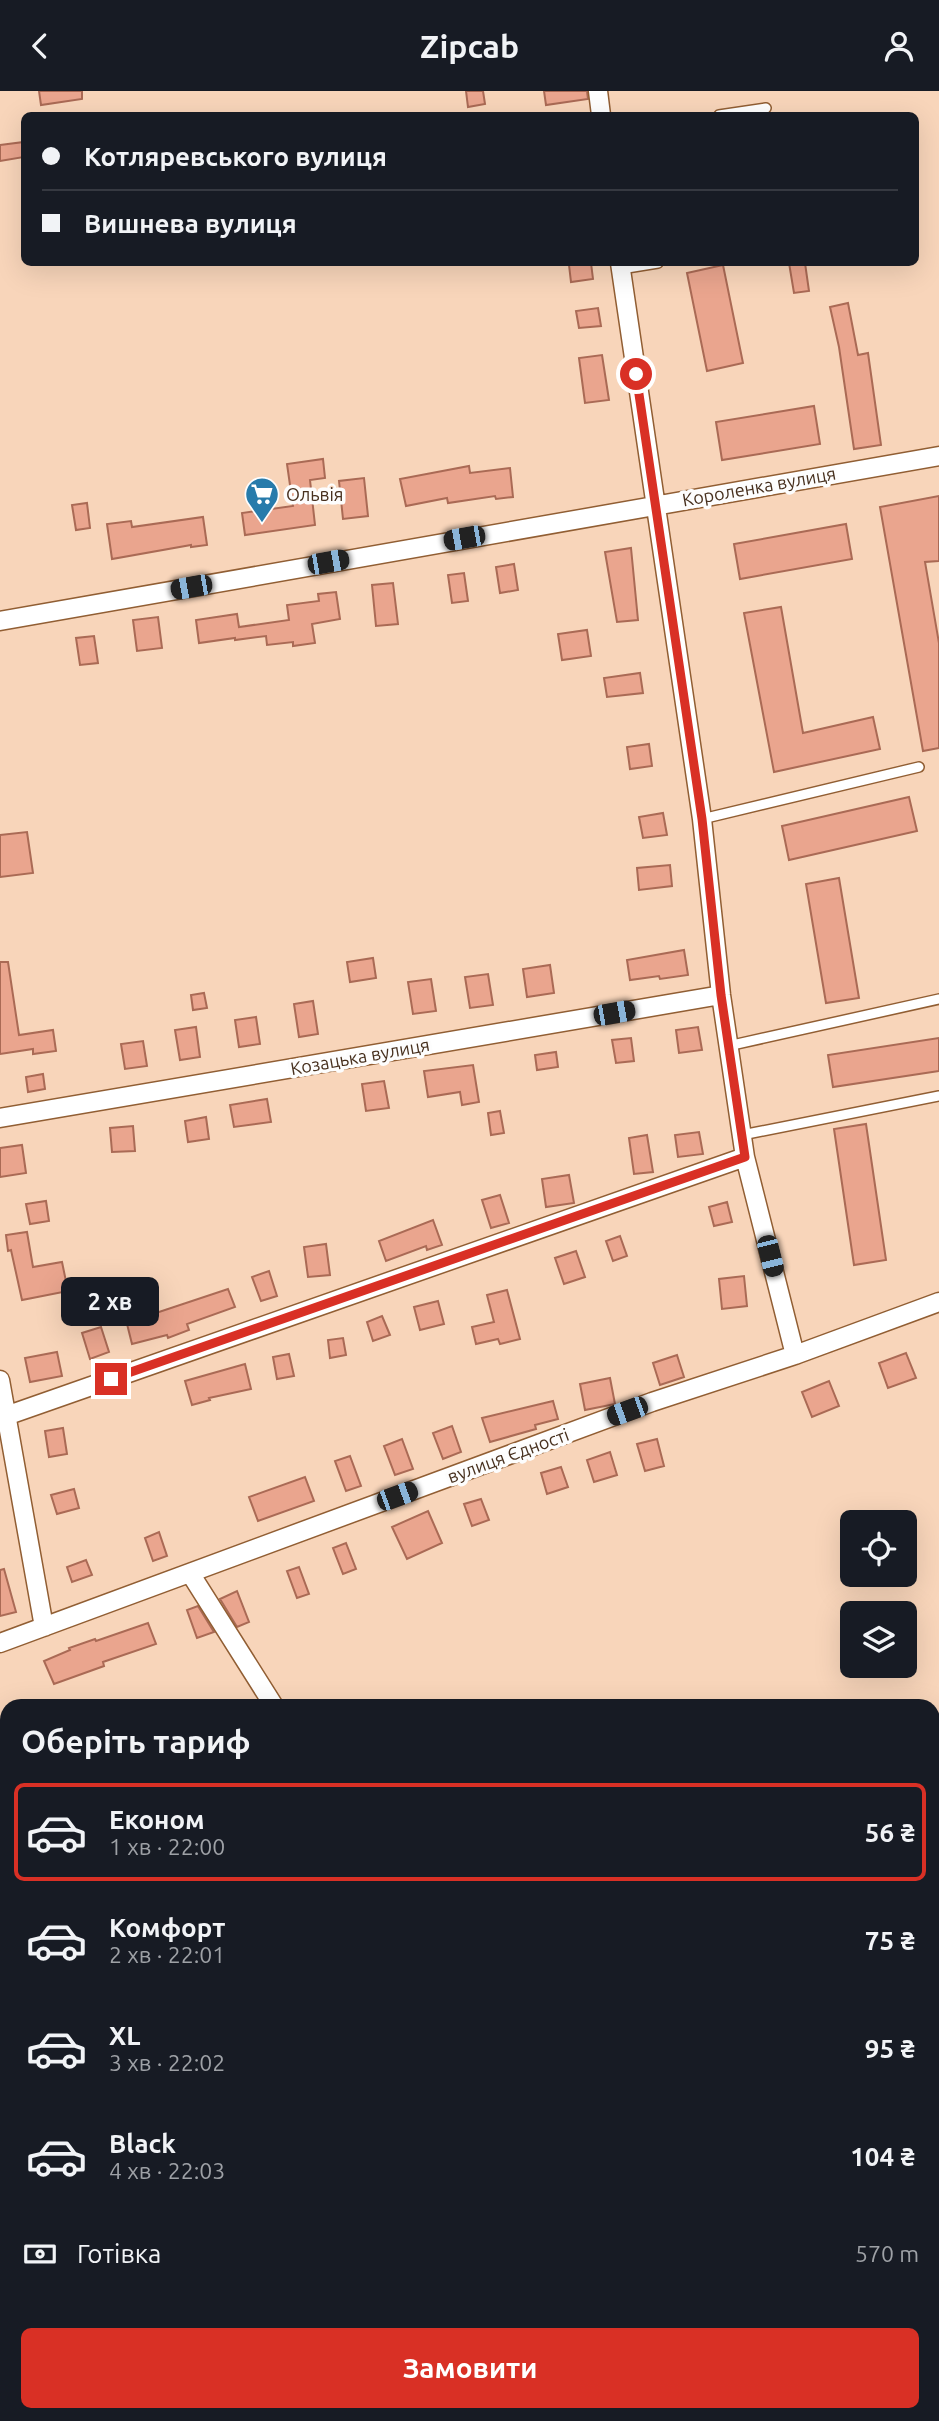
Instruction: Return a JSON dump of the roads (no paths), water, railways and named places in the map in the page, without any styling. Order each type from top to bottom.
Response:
[{"type":"street","points":[[598,91],[601,112]]},
{"type":"street","points":[[620,266],[702,819],[721,995],[745,1157],[794,1355]]},
{"type":"street","name":"Короленка вулиця","points":[[0,621],[939,456]]},
{"type":"street","name":"Козацька вулиця","points":[[0,1118],[721,995]]},
{"type":"street","points":[[3,1417],[745,1157]]},
{"type":"street","name":"вулиця Єдності","points":[[0,1643],[652,1402],[794,1355],[939,1302]]},
{"type":"street","points":[[0,1380],[3,1417],[44,1627]]},
{"type":"street","points":[[190,1573],[270,1699]]},
{"type":"lane","points":[[739,112],[766,108]]},
{"type":"lane","points":[[702,819],[919,767]]},
{"type":"lane","points":[[729,1046],[939,999]]},
{"type":"lane","points":[[742,1135],[939,1096]]},
{"type":"place","name":"Ольвія","points":[[262,524]]}]
